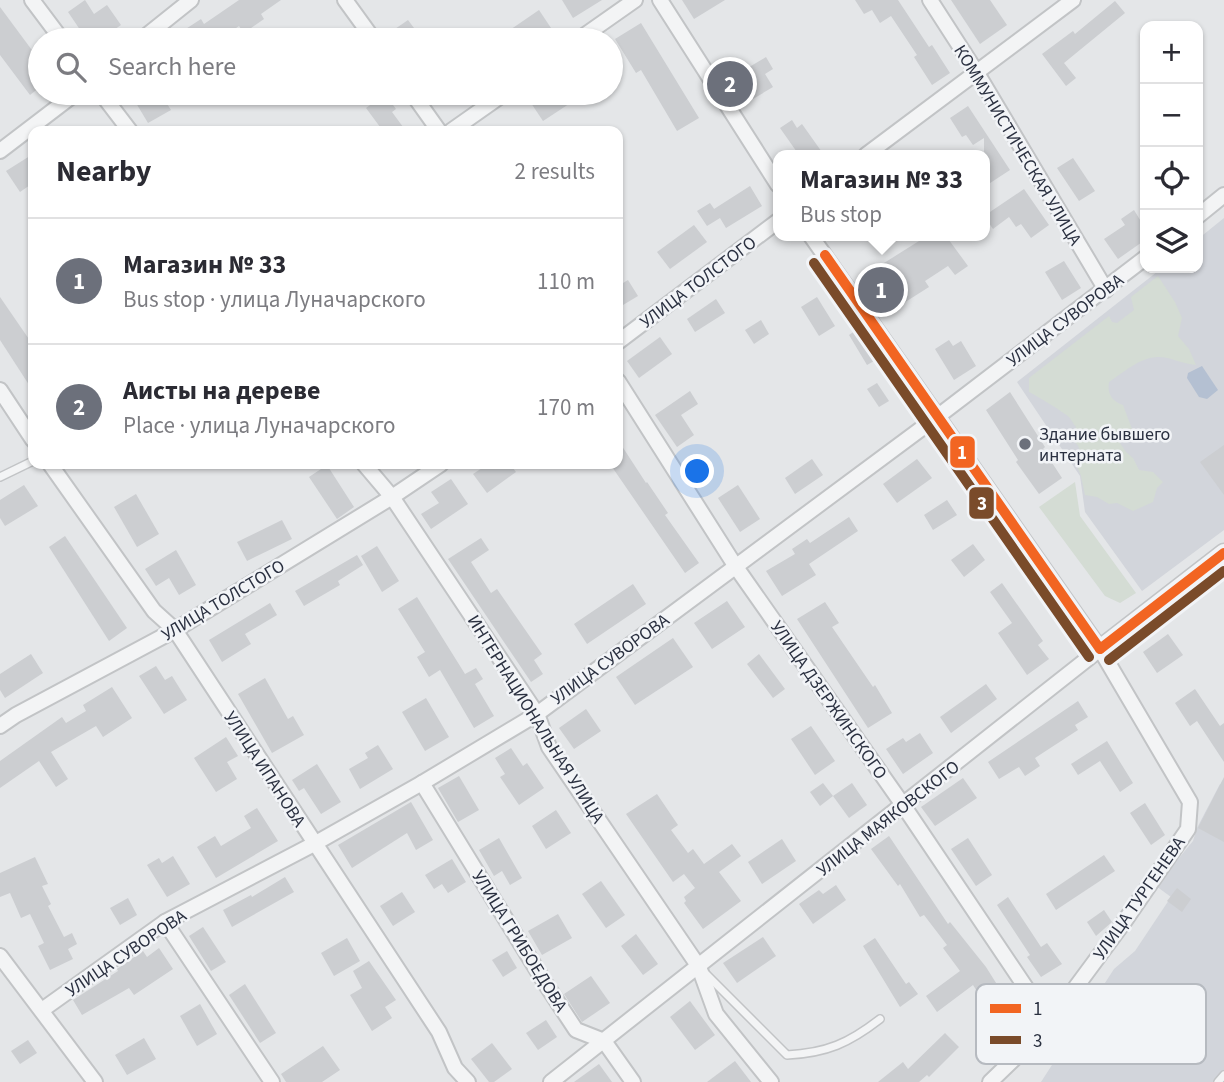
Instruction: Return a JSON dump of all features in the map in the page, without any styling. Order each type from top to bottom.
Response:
[{"type":"street","points":[[32,0],[53,28]]},
{"type":"street","points":[[156,28],[191,0]]},
{"type":"street","points":[[345,0],[365,28]]},
{"type":"street","points":[[595,28],[635,0]]},
{"type":"street","points":[[660,0],[773,178]]},
{"type":"street","name":"КОММУНИСТИЧЕСКАЯ УЛИЦА","points":[[930,0],[1106,290]]},
{"type":"street","points":[[873,150],[1073,0]]},
{"type":"street","points":[[33,126],[60,105]]},
{"type":"street","points":[[110,105],[126,126]]},
{"type":"street","points":[[421,105],[435,126]]},
{"type":"street","points":[[458,126],[488,105]]},
{"type":"street","points":[[0,151],[28,130]]},
{"type":"street","points":[[1203,212],[1224,195]]},
{"type":"street","name":"УЛИЦА ТОЛСТОГО","points":[[623,338],[773,225]]},
{"type":"street","points":[[814,241],[1100,649]]},
{"type":"street","name":"УЛИЦА СУВОРОВА","points":[[42,1010],[165,922],[314,844],[537,714],[937,417],[1140,262]]},
{"type":"street","name":"УЛИЦА ДЗЕРЖИНСКОГО","points":[[623,389],[736,567],[1023,984]]},
{"type":"street","points":[[0,390],[28,431]]},
{"type":"street","name":"УЛИЦА ИПАНОВА","points":[[54,469],[154,611],[175,630],[439,1032],[455,1068],[468,1082]]},
{"type":"street","name":"ИНТЕРНАЦИОНАЛЬНАЯ УЛИЦА","points":[[368,469],[392,497],[537,714],[549,747],[699,967],[716,1014],[771,1082]]},
{"type":"street","name":"УЛИЦА ТОЛСТОГО","points":[[0,726],[175,630],[434,469]]},
{"type":"street","name":"УЛИЦА МАЯКОВСКОГО","points":[[551,1082],[1224,553]]},
{"type":"street","name":"УЛИЦА ТУРГЕНЕВА","points":[[1079,984],[1188,829],[1191,802],[1100,649]]},
{"type":"street","name":"УЛИЦА ГРИБОЕДОВА","points":[[422,783],[576,1030],[604,1041],[633,1082]]},
{"type":"street","points":[[165,922],[272,1082]]},
{"type":"street","points":[[0,956],[94,1082]]},
{"type":"street","name":"УЛИЦА ТУРГЕНЕВА","points":[[990,1082],[1009,1064]]},
{"type":"lane","points":[[0,477],[28,463]]},
{"type":"lane","points":[[699,967],[787,1055],[829,1050],[856,1037],[880,1019]]},
{"type":"lane","points":[[1219,1082],[1224,1075]]},
{"type":"shaded area","points":[[1224,218],[1224,530],[1142,591],[1085,512],[1080,476],[1017,382],[1156,273],[1203,273],[1203,235]]},
{"type":"shaded area","points":[[1158,276],[1182,318],[1178,336],[1189,349],[1196,365],[1163,357],[1151,358],[1132,366],[1109,382],[1110,393],[1113,399],[1123,405],[1135,437],[1120,435],[1118,440],[1139,470],[1153,472],[1163,482],[1157,488],[1153,502],[1133,511],[1117,503],[1109,504],[1097,497],[1085,495],[1077,466],[1079,447],[1063,435],[1073,434],[1076,427],[1066,415],[1029,392],[1029,378],[1109,316],[1112,322],[1117,323],[1134,310],[1131,297]]},
{"type":"shaded area","points":[[1075,482],[1080,516],[1136,593],[1120,603],[1105,596],[1039,507]]},
{"type":"shaded area","points":[[1220,784],[1224,786],[1224,1082],[1041,1082],[1053,1064],[1206,1064],[1206,984],[1104,984],[1114,969],[1135,951],[1171,897],[1156,886],[1193,841]]},
{"type":"water","points":[[1202,366],[1218,390],[1207,399],[1199,397],[1187,378],[1188,373]]},
{"type":"building","points":[[85,0],[94,14],[107,5],[121,25],[117,28],[79,28],[68,12]]},
{"type":"building","points":[[239,0],[281,0],[261,14],[264,19],[251,28],[187,28],[201,19],[204,24]]},
{"type":"building","points":[[562,0],[602,0],[573,18]]},
{"type":"building","points":[[682,0],[725,0],[694,19]]},
{"type":"building","points":[[855,0],[898,0],[950,73],[932,85],[914,57],[917,55],[891,16],[880,23],[872,10],[864,14]]},
{"type":"building","points":[[951,0],[990,0],[1007,25],[980,44]]},
{"type":"building","points":[[1115,1],[1125,13],[1064,63],[1076,78],[1066,86],[1042,54],[1073,31],[1075,34]]},
{"type":"building","points":[[0,7],[28,45],[28,92],[0,55]]},
{"type":"building","points":[[539,10],[551,28],[513,28]]},
{"type":"building","points":[[408,20],[414,28],[396,28]]},
{"type":"building","points":[[641,23],[699,118],[677,131],[641,70],[636,73],[623,52],[623,34]]},
{"type":"building","points":[[766,57],[773,69],[765,74],[773,87],[753,99],[745,84],[740,87],[734,76]]},
{"type":"building","points":[[137,105],[168,105],[171,110],[148,123]]},
{"type":"building","points":[[370,105],[393,105],[396,109],[392,112],[402,126],[379,126],[366,108]]},
{"type":"building","points":[[532,105],[567,105],[543,121]]},
{"type":"building","points":[[968,106],[1010,170],[990,183],[990,150],[984,150],[984,138],[973,145],[966,135],[962,137],[950,118]]},
{"type":"building","points":[[792,120],[797,128],[802,124],[820,150],[795,150],[780,128]]},
{"type":"building","points":[[28,157],[28,186],[20,192],[6,171]]},
{"type":"building","points":[[1073,158],[1095,191],[1079,201],[1057,168]]},
{"type":"building","points":[[750,186],[762,206],[726,228],[720,218],[707,226],[697,211],[710,203],[714,209]]},
{"type":"building","points":[[1024,189],[1049,225],[1031,238],[1021,224],[1016,227],[1009,217],[993,229],[990,225],[990,212]]},
{"type":"building","points":[[1134,210],[1140,220],[1140,244],[1118,259],[1104,239],[1125,225],[1121,219]]},
{"type":"building","points":[[694,225],[707,242],[670,269],[657,252]]},
{"type":"building","points":[[919,241],[950,241],[968,266],[955,275],[948,266],[925,281],[929,287],[899,306],[876,268]]},
{"type":"building","points":[[1064,261],[1081,288],[1062,300],[1045,272]]},
{"type":"building","points":[[628,280],[638,296],[623,305],[623,283]]},
{"type":"building","points":[[0,297],[28,338],[28,383],[0,340]]},
{"type":"building","points":[[817,297],[835,326],[819,336],[801,307]]},
{"type":"building","points":[[716,299],[725,313],[695,332],[687,319]]},
{"type":"building","points":[[761,320],[769,334],[754,344],[745,330]]},
{"type":"building","points":[[862,326],[883,356],[867,365],[849,335]]},
{"type":"building","points":[[660,337],[672,354],[639,378],[627,361]]},
{"type":"building","points":[[949,340],[953,346],[961,341],[976,366],[954,380],[935,349]]},
{"type":"building","points":[[877,383],[889,401],[879,407],[867,389]]},
{"type":"building","points":[[690,391],[698,404],[681,415],[694,435],[677,447],[655,415]]},
{"type":"building","name":"Здание бывшего интерната","points":[[1010,392],[1062,478],[1039,494],[1016,462],[1018,460],[986,410]]},
{"type":"building","points":[[1224,445],[1224,495],[1200,462]]},
{"type":"building","points":[[623,448],[699,563],[685,573],[613,469],[623,469]]},
{"type":"building","points":[[812,459],[823,475],[795,494],[785,478]]},
{"type":"building","points":[[917,459],[932,478],[897,503],[883,484]]},
{"type":"building","points":[[321,469],[330,469],[354,507],[337,519],[309,477]]},
{"type":"building","points":[[480,469],[514,469],[516,472],[487,493],[473,474]]},
{"type":"building","points":[[451,479],[468,504],[431,529],[421,514],[439,503],[431,492]]},
{"type":"building","points":[[24,485],[38,506],[5,526],[0,518],[0,500]]},
{"type":"building","points":[[738,485],[760,519],[740,532],[718,498]]},
{"type":"building","points":[[136,494],[159,534],[137,547],[114,507]]},
{"type":"building","points":[[947,500],[957,515],[933,530],[924,515]]},
{"type":"building","points":[[849,517],[858,531],[809,564],[816,575],[782,596],[766,571],[795,554],[792,549],[807,539],[810,543]]},
{"type":"building","points":[[282,520],[292,539],[247,561],[237,542]]},
{"type":"building","points":[[65,536],[127,628],[109,641],[49,547]]},
{"type":"building","points":[[481,538],[489,550],[471,562],[491,593],[497,589],[542,654],[534,660],[543,674],[531,682],[448,559]]},
{"type":"building","points":[[973,544],[985,560],[964,577],[951,560]]},
{"type":"building","points":[[377,546],[399,581],[382,592],[361,556]]},
{"type":"building","points":[[176,550],[196,585],[179,595],[169,578],[156,586],[145,569]]},
{"type":"building","points":[[357,555],[363,565],[338,581],[340,585],[304,606],[295,591]]},
{"type":"building","points":[[1002,583],[1043,641],[1038,645],[1049,659],[1027,675],[998,633],[1012,623],[990,592]]},
{"type":"building","points":[[633,584],[646,604],[587,644],[574,624]]},
{"type":"building","points":[[417,597],[465,674],[476,668],[483,679],[475,684],[494,716],[474,728],[440,670],[429,677],[417,657],[425,652],[398,609]]},
{"type":"building","points":[[727,601],[745,627],[712,649],[694,623]]},
{"type":"building","points":[[825,602],[839,623],[832,627],[892,713],[868,728],[797,619]]},
{"type":"building","points":[[270,603],[277,615],[245,634],[251,644],[222,662],[209,640]]},
{"type":"building","points":[[1168,634],[1183,655],[1157,673],[1143,652]]},
{"type":"building","points":[[673,638],[693,667],[635,705],[616,677]]},
{"type":"building","points":[[31,654],[43,673],[5,698],[0,690],[0,674]]},
{"type":"building","points":[[759,654],[785,689],[773,698],[747,664]]},
{"type":"building","points":[[156,666],[165,680],[172,676],[187,700],[164,714],[139,676]]},
{"type":"building","points":[[265,678],[288,719],[293,716],[304,735],[272,753],[238,694]]},
{"type":"building","points":[[986,684],[997,699],[951,733],[940,717]]},
{"type":"building","points":[[112,687],[132,718],[103,737],[96,726],[51,752],[68,779],[56,787],[39,761],[0,788],[0,761],[62,717],[66,723],[86,711],[83,705]]},
{"type":"building","points":[[1195,689],[1220,726],[1224,723],[1224,762],[1197,721],[1190,726],[1175,703]]},
{"type":"building","points":[[426,698],[449,737],[425,751],[402,712]]},
{"type":"building","points":[[1078,701],[1088,717],[1075,725],[1078,730],[1035,758],[1040,766],[1025,776],[1019,767],[999,779],[988,762]]},
{"type":"building","points":[[586,709],[601,731],[574,749],[559,728]]},
{"type":"building","points":[[811,726],[835,761],[815,775],[791,739]]},
{"type":"building","points":[[920,733],[933,753],[903,774],[886,749],[903,738],[906,742]]},
{"type":"building","points":[[226,737],[238,756],[227,762],[237,779],[216,792],[194,758]]},
{"type":"building","points":[[1107,741],[1133,783],[1120,792],[1100,761],[1078,775],[1071,764]]},
{"type":"building","points":[[378,745],[393,769],[360,789],[349,769],[368,758],[365,753]]},
{"type":"building","points":[[511,748],[523,766],[527,763],[544,788],[519,805],[500,777],[505,774],[495,758]]},
{"type":"building","points":[[317,764],[341,802],[321,814],[304,788],[299,791],[292,780]]},
{"type":"building","points":[[459,776],[479,810],[458,822],[438,788]]},
{"type":"building","points":[[1224,777],[1224,842],[1198,828]]},
{"type":"building","points":[[963,778],[977,798],[935,826],[921,807]]},
{"type":"building","points":[[823,783],[833,796],[820,806],[810,792]]},
{"type":"building","points":[[852,783],[867,805],[849,818],[833,796]]},
{"type":"building","points":[[657,794],[678,825],[671,830],[688,853],[693,849],[704,864],[732,844],[741,856],[719,872],[741,901],[703,929],[684,903],[684,897],[695,888],[684,874],[673,882],[626,814]]},
{"type":"building","points":[[411,802],[433,840],[416,850],[407,833],[352,868],[338,845]]},
{"type":"building","points":[[1145,803],[1165,835],[1151,845],[1130,813]]},
{"type":"building","points":[[257,808],[278,841],[216,878],[197,847],[215,836],[221,846],[251,828],[244,816]]},
{"type":"building","points":[[556,810],[571,833],[546,849],[532,826]]},
{"type":"building","points":[[889,836],[948,924],[950,922],[997,984],[976,984],[976,990],[973,985],[937,1012],[926,996],[960,971],[943,948],[947,945],[924,915],[920,917],[900,884],[898,886],[871,849]]},
{"type":"building","points":[[499,838],[522,878],[510,885],[502,871],[494,876],[479,850]]},
{"type":"building","points":[[968,838],[992,875],[976,886],[951,849]]},
{"type":"building","points":[[782,839],[796,861],[762,884],[748,862]]},
{"type":"building","points":[[1104,855],[1115,871],[1056,910],[1046,894]]},
{"type":"building","points":[[173,856],[190,884],[167,897],[147,865],[159,858],[162,863]]},
{"type":"building","points":[[35,857],[48,884],[42,886],[51,904],[48,906],[64,937],[72,933],[77,944],[68,949],[73,959],[50,970],[38,946],[44,943],[30,914],[21,918],[10,893],[0,897],[0,873]]},
{"type":"building","points":[[452,859],[466,882],[448,893],[442,884],[434,889],[425,875]]},
{"type":"building","points":[[285,877],[294,892],[232,927],[223,910],[251,895],[252,897]]},
{"type":"building","points":[[601,881],[625,915],[606,928],[582,894]]},
{"type":"building","points":[[836,885],[846,900],[813,924],[799,904],[819,890],[823,894]]},
{"type":"building","points":[[1177,888],[1191,899],[1182,912],[1167,901]]},
{"type":"building","points":[[402,892],[415,912],[393,926],[380,906]]},
{"type":"building","points":[[1008,897],[1041,947],[1047,943],[1062,964],[1041,977],[997,905]]},
{"type":"building","points":[[128,898],[137,915],[120,925],[110,908]]},
{"type":"building","points":[[1104,910],[1112,922],[1096,936],[1087,922]]},
{"type":"building","points":[[558,914],[572,938],[542,955],[528,931]]},
{"type":"building","points":[[203,927],[226,962],[211,971],[189,936]]},
{"type":"building","points":[[636,934],[658,964],[643,975],[621,946]]},
{"type":"building","points":[[763,937],[776,956],[737,983],[723,963]]},
{"type":"building","points":[[347,938],[360,961],[334,976],[321,953]]},
{"type":"building","points":[[875,938],[906,984],[909,982],[918,994],[900,1007],[863,946]]},
{"type":"building","points":[[159,948],[173,969],[134,995],[129,988],[82,1015],[73,1000],[143,951],[147,957]]},
{"type":"building","points":[[507,951],[517,968],[503,977],[492,960]]},
{"type":"building","points":[[369,961],[396,1000],[385,1007],[392,1018],[372,1031],[350,995],[362,988],[353,971]]},
{"type":"building","points":[[591,976],[610,1003],[582,1022],[564,994]]},
{"type":"building","points":[[245,984],[276,1033],[260,1043],[229,995]]},
{"type":"building","points":[[690,1001],[715,1035],[695,1050],[670,1017]]},
{"type":"building","points":[[200,1004],[217,1034],[197,1046],[180,1016]]},
{"type":"building","points":[[546,1020],[557,1037],[538,1050],[526,1033]]},
{"type":"building","points":[[945,1033],[959,1047],[929,1077],[927,1075],[919,1082],[878,1082],[903,1062],[908,1069]]},
{"type":"building","points":[[144,1038],[156,1059],[127,1075],[115,1055]]},
{"type":"building","points":[[28,1040],[37,1053],[20,1064],[11,1051]]},
{"type":"building","points":[[492,1043],[512,1069],[494,1082],[489,1082],[471,1059]]},
{"type":"building","points":[[323,1046],[340,1070],[322,1082],[286,1082],[281,1074]]},
{"type":"building","points":[[735,1061],[751,1082],[707,1082]]},
{"type":"building","points":[[599,1064],[612,1082],[574,1082]]},
{"type":"transit line","name":"1","points":[[825,255],[1100,649]]},
{"type":"transit line","name":"3","points":[[814,263],[1089,657]]},
{"type":"transit line","name":"1","points":[[1100,649],[1224,553]]},
{"type":"transit line","name":"3","points":[[1109,660],[1224,571]]},
{"type":"place","name":"Аисты на дереве","points":[[730,84]]},
{"type":"place","name":"Магазин № 33","points":[[881,290]]},
{"type":"place","name":"Здание бывшего интерната","points":[[1025,444]]}]
